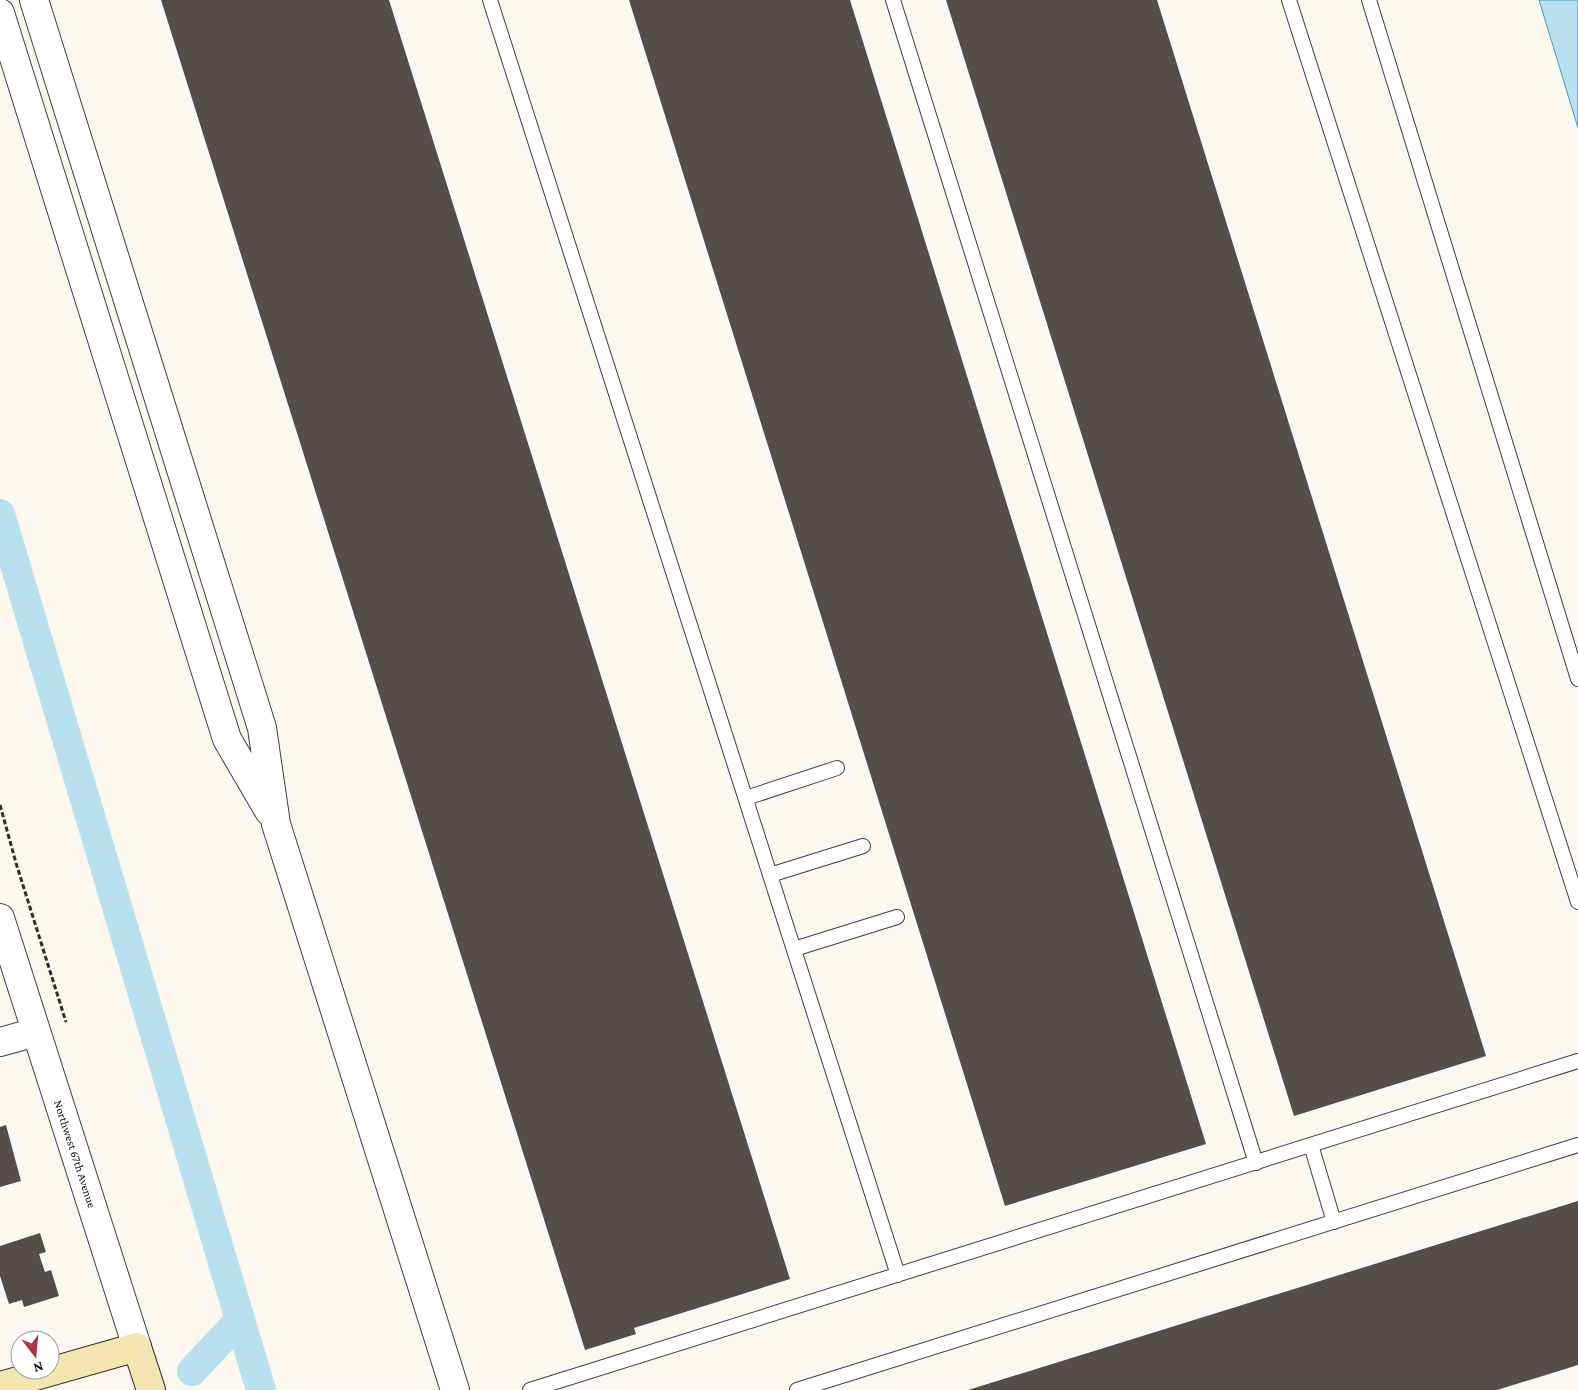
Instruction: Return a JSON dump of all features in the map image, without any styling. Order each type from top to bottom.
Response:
[{"type":"street","points":[[34,0],[262,728],[276,824],[455,1390]]},
{"type":"street","points":[[0,13],[227,739],[276,824]]},
{"type":"street","name":"Northwest 67th Avenue","points":[[0,918],[151,1390]]},
{"type":"street","points":[[0,1042],[36,1032]]},
{"type":"street","points":[[0,1386],[32,1384],[137,1348]]},
{"type":"lane","points":[[490,0],[898,1275]]},
{"type":"lane","points":[[893,0],[1256,1163]]},
{"type":"lane","points":[[1289,0],[1578,902]]},
{"type":"lane","points":[[1369,0],[1578,679]]},
{"type":"lane","points":[[746,798],[837,768]]},
{"type":"lane","points":[[770,875],[863,846]]},
{"type":"lane","points":[[794,949],[897,917]]},
{"type":"lane","points":[[530,1390],[1578,1062]]},
{"type":"lane","points":[[1311,1146],[1334,1222]]},
{"type":"lane","points":[[797,1390],[1578,1146]]},
{"type":"water","points":[[1539,0],[1578,0],[1578,128]]},
{"type":"building","points":[[161,0],[389,0],[790,1279],[634,1328],[636,1334],[585,1350]]},
{"type":"building","points":[[629,0],[850,0],[1206,1144],[1005,1206]]},
{"type":"building","points":[[946,0],[1157,0],[1486,1056],[1294,1116]]},
{"type":"building","points":[[6,1125],[21,1181],[0,1187],[0,1127]]},
{"type":"building","points":[[1578,1201],[1578,1365],[1497,1390],[968,1390]]},
{"type":"building","points":[[40,1233],[46,1252],[39,1254],[45,1272],[51,1270],[59,1296],[24,1307],[22,1300],[9,1304],[0,1276],[0,1246]]},
{"type":"waterway","points":[[0,514],[261,1390]]},
{"type":"waterway","points":[[192,1371],[240,1320]]}]
